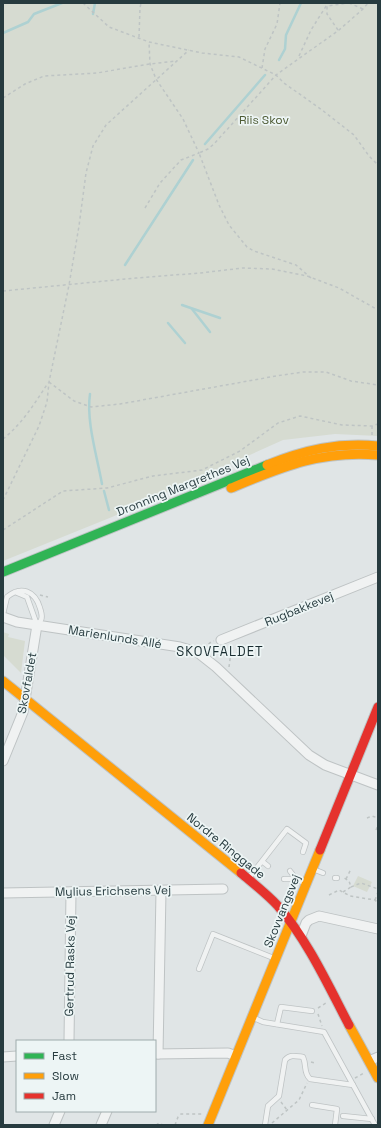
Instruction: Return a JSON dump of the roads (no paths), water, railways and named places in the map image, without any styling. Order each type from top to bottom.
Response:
[{"type":"street","name":"Dronning Margrethes Vej","points":[[3,572],[290,456],[338,445],[354,444],[378,446]]},
{"type":"street","name":"Dronning Margrethes Vej","points":[[3,581],[293,464],[321,456],[338,454],[354,453],[378,455]]},
{"type":"street","name":"Rugbakkevej","points":[[221,640],[378,577]]},
{"type":"street","name":"Marienlunds Allé","points":[[3,616],[17,622],[180,647],[197,652],[309,755],[325,765],[378,785]]},
{"type":"street","name":"Skovfaldet","points":[[3,761],[23,712],[37,625]]},
{"type":"street","name":"Nordre Ringgade","points":[[3,681],[272,900],[291,921],[301,936],[378,1078]]},
{"type":"street","name":"Skovvangsvej","points":[[208,1125],[378,707]]},
{"type":"street","name":"Mylius Erichsens Vej","points":[[3,893],[223,889]]},
{"type":"street","points":[[161,891],[157,1054],[228,1053],[236,1056]]},
{"type":"street","name":"Gertrud Rasks Vej","points":[[69,1040],[71,892]]},
{"type":"street","points":[[301,936],[302,929],[309,920],[319,916],[378,929]]},
{"type":"street","points":[[3,1056],[16,1056]]},
{"type":"street","points":[[369,1062],[378,1057]]},
{"type":"street","points":[[54,1125],[60,1112]]},
{"type":"street","points":[[101,1125],[107,1112]]},
{"type":"lane","points":[[3,616],[7,597],[20,591],[29,592],[37,600],[42,615],[41,620],[37,625]]},
{"type":"lane","points":[[16,592],[27,597],[37,625]]},
{"type":"lane","points":[[248,879],[263,862],[273,846],[287,829],[306,843],[303,852]]},
{"type":"lane","points":[[269,854],[275,858]]},
{"type":"lane","points":[[263,862],[268,866]]},
{"type":"lane","points":[[312,868],[323,873]]},
{"type":"lane","points":[[290,871],[296,879]]},
{"type":"lane","points":[[284,879],[296,879],[306,884]]},
{"type":"lane","points":[[199,969],[213,934],[276,959]]},
{"type":"lane","points":[[277,1024],[281,1007],[312,1011]]},
{"type":"lane","points":[[251,1017],[263,1022],[324,1032],[375,1125]]},
{"type":"lane","points":[[265,1125],[268,1106],[279,1096],[285,1060],[287,1057],[303,1057],[306,1063],[305,1071],[310,1079],[353,1085]]},
{"type":"lane","points":[[312,1105],[337,1109],[335,1125]]},
{"type":"lane","points":[[343,1116],[372,1120]]},
{"type":"waterway","points":[[3,33],[28,22],[34,14],[62,3]]},
{"type":"waterway","points":[[93,14],[95,3]]},
{"type":"waterway","points":[[279,60],[285,49],[286,35],[301,3]]},
{"type":"waterway","points":[[205,144],[265,75]]},
{"type":"waterway","points":[[125,265],[193,160]]},
{"type":"waterway","points":[[182,305],[220,318]]},
{"type":"waterway","points":[[192,309],[210,332]]},
{"type":"waterway","points":[[168,323],[185,343]]},
{"type":"waterway","points":[[90,394],[89,416],[102,484]]},
{"type":"waterway","points":[[104,491],[109,510]]},
{"type":"district","name":"SKOVFALDET","points":[[220,651]]},
{"type":"park label","name":"Riis Skov","points":[[264,120]]}]
